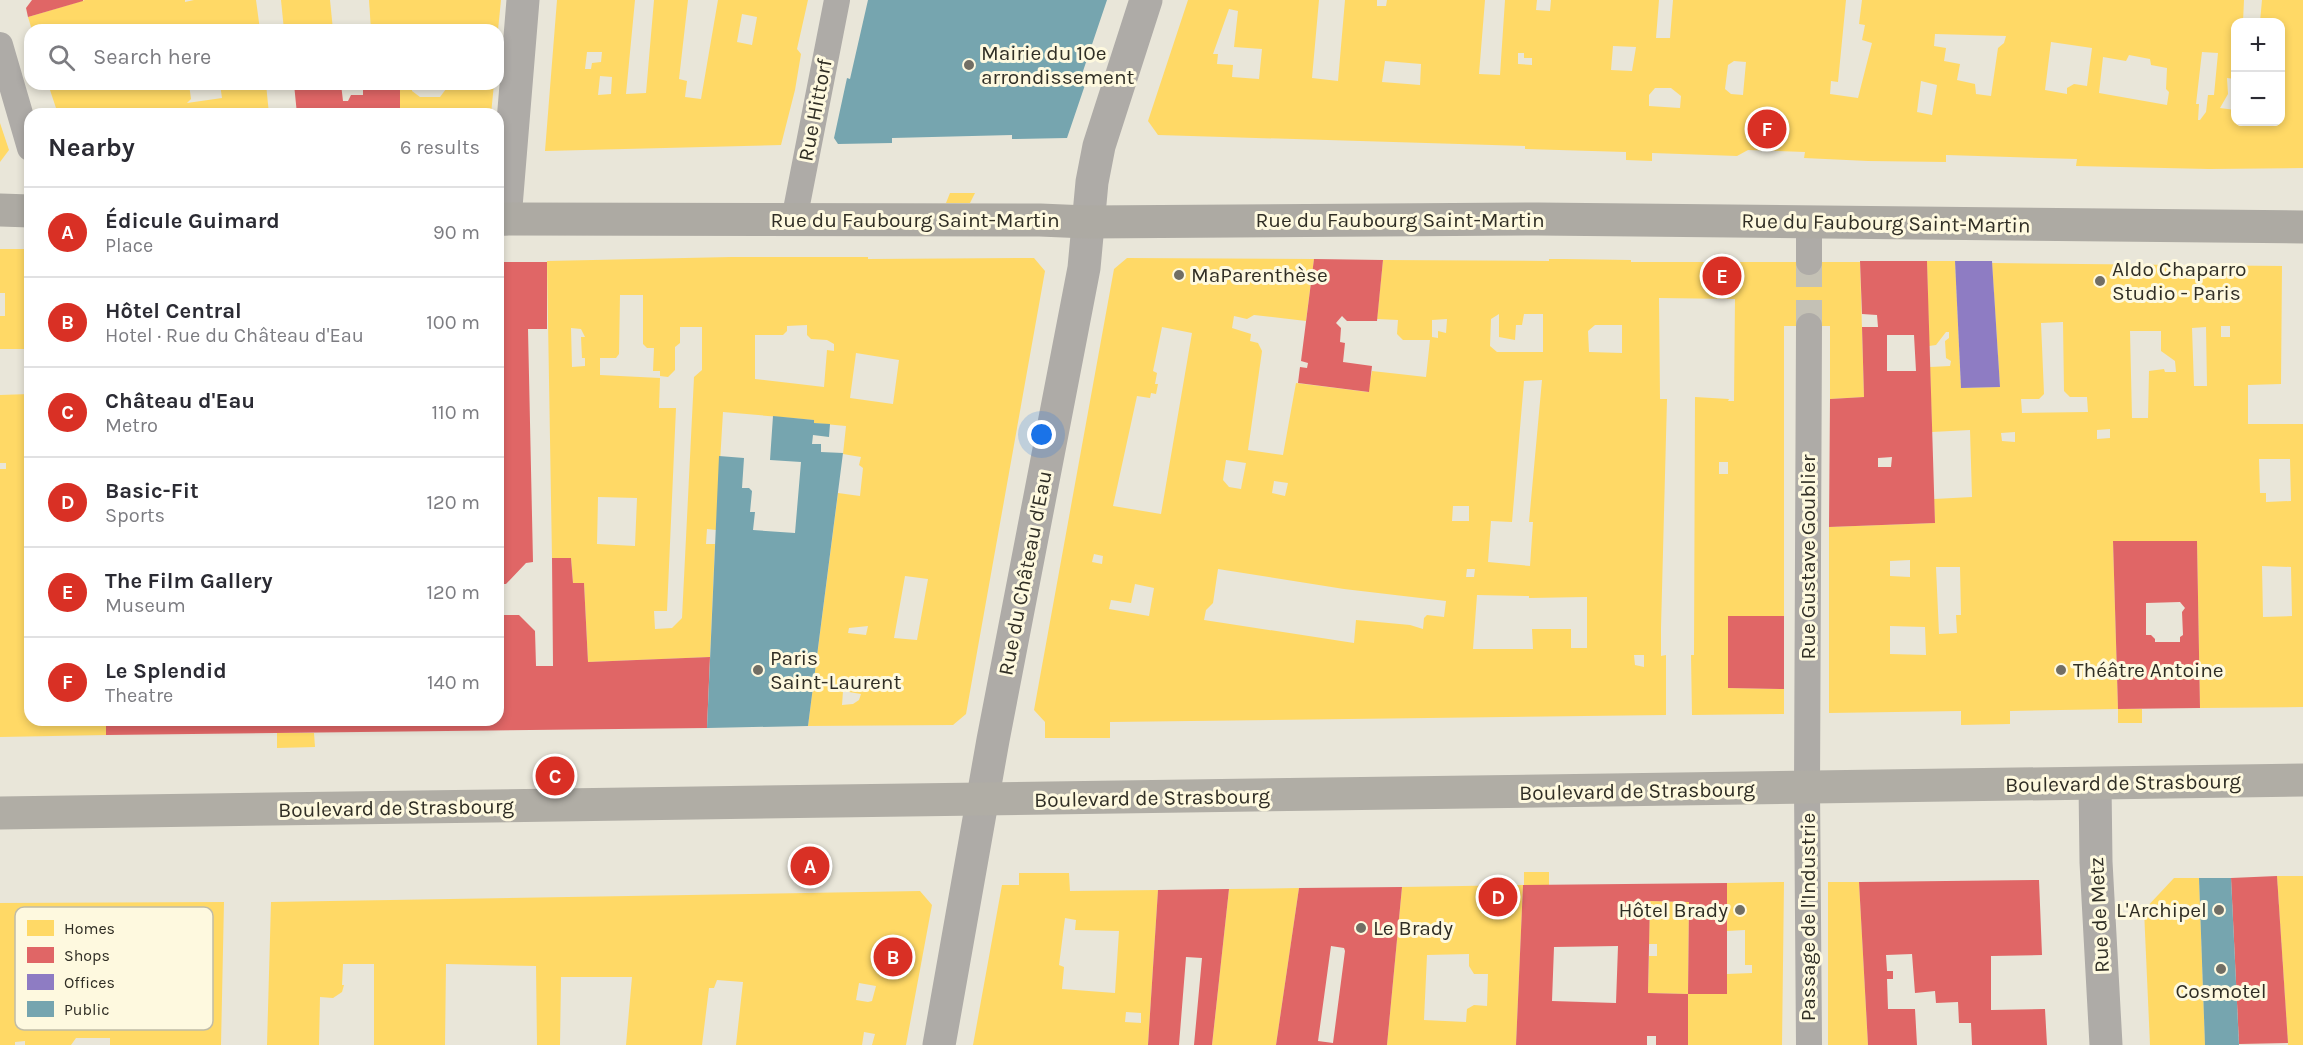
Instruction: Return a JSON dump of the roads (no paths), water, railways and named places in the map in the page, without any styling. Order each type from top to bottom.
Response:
[{"type":"main road","points":[[0,210],[24,211]]},
{"type":"main road","name":"Rue du Faubourg Saint-Martin","points":[[504,219],[1087,222],[1528,219],[2303,227]]},
{"type":"main road","name":"Boulevard de Strasbourg","points":[[0,813],[2303,780]]},
{"type":"street","points":[[504,198],[523,0]]},
{"type":"street","name":"Rue Hittorf","points":[[794,220],[837,0]]},
{"type":"street","name":"Rue du Château d'Eau","points":[[939,1045],[993,740],[1084,268],[1087,222],[1099,146],[1146,0]]},
{"type":"street","points":[[0,45],[24,127]]},
{"type":"street","points":[[1809,222],[1809,262]]},
{"type":"street","name":"Rue Gustave Goublier","points":[[1807,788],[1809,326]]},
{"type":"street","name":"Rue de Metz","points":[[2095,784],[2096,862],[2106,1045]]},
{"type":"street","name":"Passage de l'Industrie","points":[[1807,788],[1809,1045]]},
{"type":"tunnel","points":[[1809,262],[1809,326]]},
{"type":"place","name":"Mairie du 10e arrondissement","points":[[969,65]]},
{"type":"place","name":"Le Splendid","points":[[1767,129]]},
{"type":"place","name":"MaParenthèse","points":[[1179,275]]},
{"type":"place","name":"The Film Gallery","points":[[1722,276]]},
{"type":"place","name":"Aldo Chaparro Studio - Paris","points":[[2100,281]]},
{"type":"place","name":"Paris Saint-Laurent","points":[[758,670]]},
{"type":"place","name":"Théâtre Antoine","points":[[2061,670]]},
{"type":"place","name":"Château d'Eau","points":[[555,776]]},
{"type":"place","name":"Édicule Guimard","points":[[810,866]]},
{"type":"place","name":"Basic-Fit","points":[[1498,897]]},
{"type":"place","name":"Hôtel Brady","points":[[1740,910]]},
{"type":"place","name":"L'Archipel","points":[[2219,910]]},
{"type":"place","name":"Le Brady","points":[[1361,928]]},
{"type":"place","name":"Hôtel Central","points":[[893,957]]},
{"type":"place","name":"Cosmotel","points":[[2221,969]]}]
